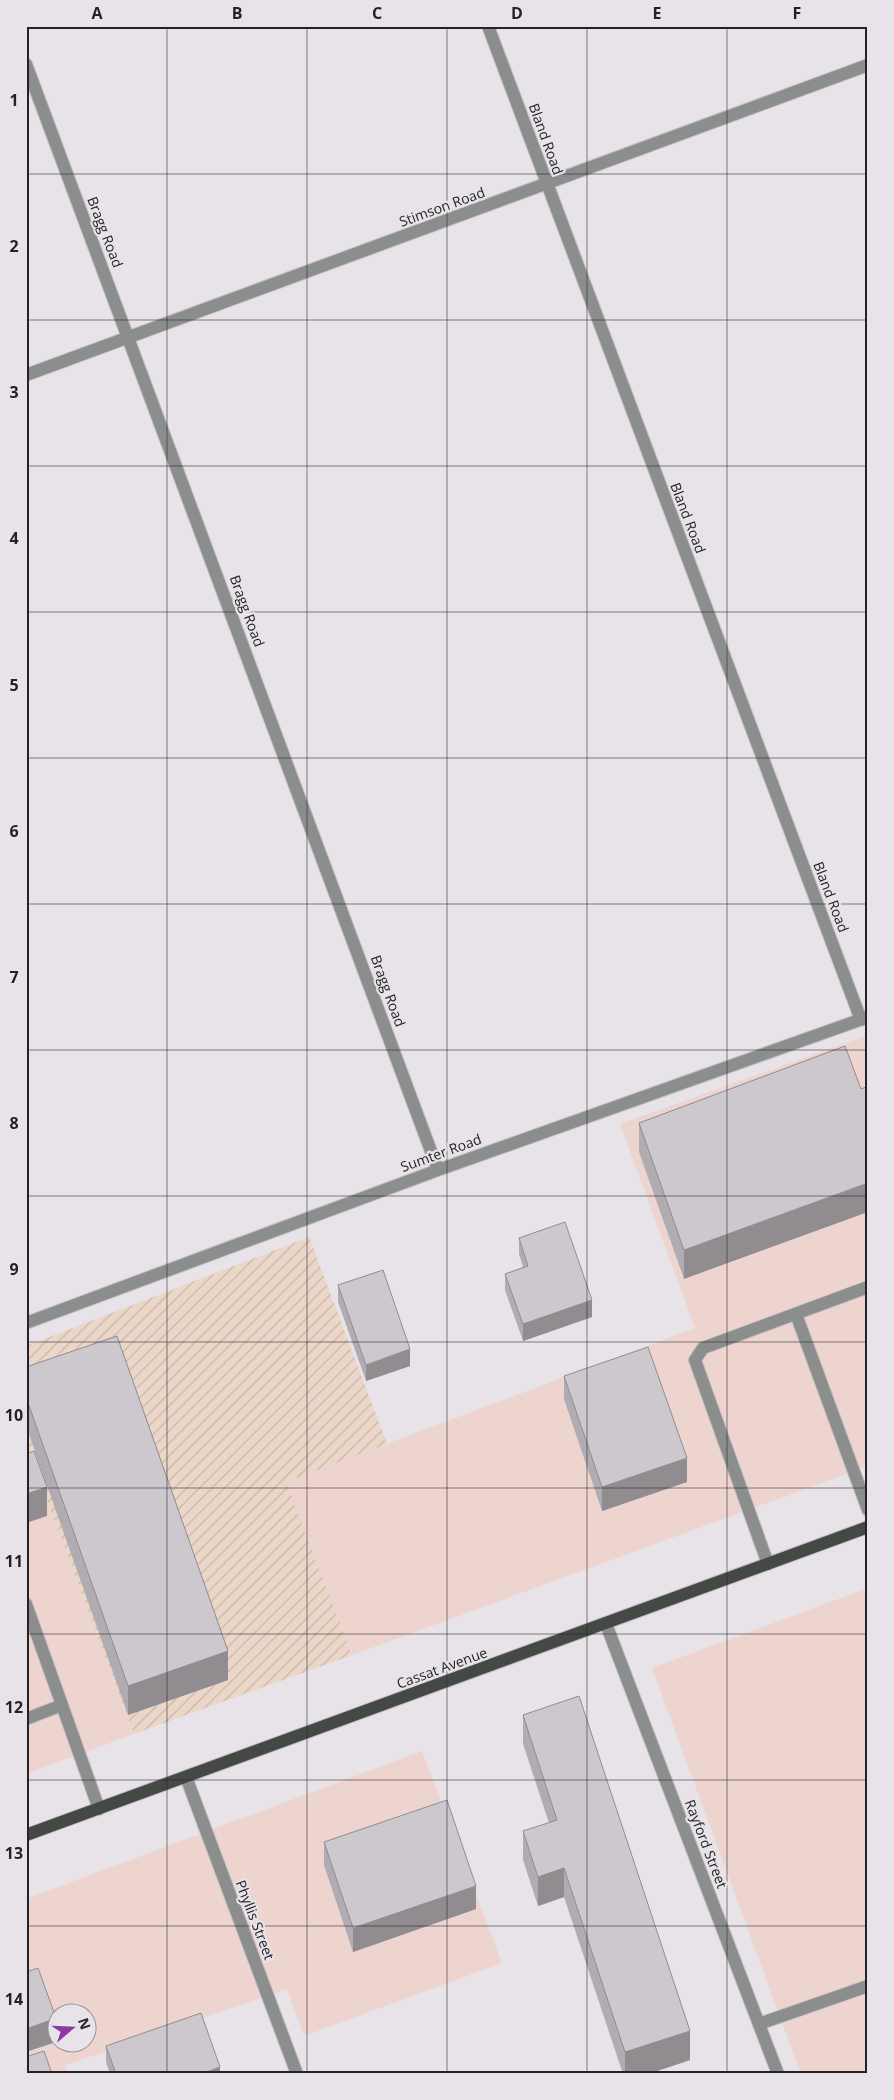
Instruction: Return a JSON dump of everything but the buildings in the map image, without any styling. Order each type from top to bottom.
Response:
[{"type":"main road","name":"Cassat Avenue","points":[[26,1835],[868,1527]]},
{"type":"street","name":"Bland Road","points":[[488,26],[864,1018]]},
{"type":"street","name":"Bragg Road","points":[[26,64],[438,1170]]},
{"type":"street","name":"Stimson Road","points":[[26,375],[868,66]]},
{"type":"street","name":"Sumter Road","points":[[26,1323],[438,1170],[864,1018]]},
{"type":"street","points":[[768,1564],[695,1360],[703,1348],[868,1288]]},
{"type":"street","points":[[796,1314],[868,1510]]},
{"type":"street","points":[[26,1604],[99,1809]]},
{"type":"street","name":"Rayford Street","points":[[606,1624],[778,2074]]},
{"type":"street","points":[[26,1719],[62,1705]]},
{"type":"street","name":"Phyllis Street","points":[[186,1777],[297,2074]]},
{"type":"street","points":[[759,2024],[868,1986]]},
{"type":"shaded area","points":[[868,1035],[868,1466],[352,1655],[285,1482],[695,1328],[620,1124]]},
{"type":"shaded area","points":[[309,1237],[387,1444],[286,1482],[352,1655],[134,1734],[26,1444],[26,1346]]},
{"type":"shaded area","points":[[26,1444],[134,1734],[26,1774]]},
{"type":"shaded area","points":[[868,1588],[868,2074],[801,2074],[652,1668]]},
{"type":"shaded area","points":[[422,1751],[502,1963],[304,2036],[287,1989],[66,2065],[69,2074],[26,2074],[26,1899]]}]
